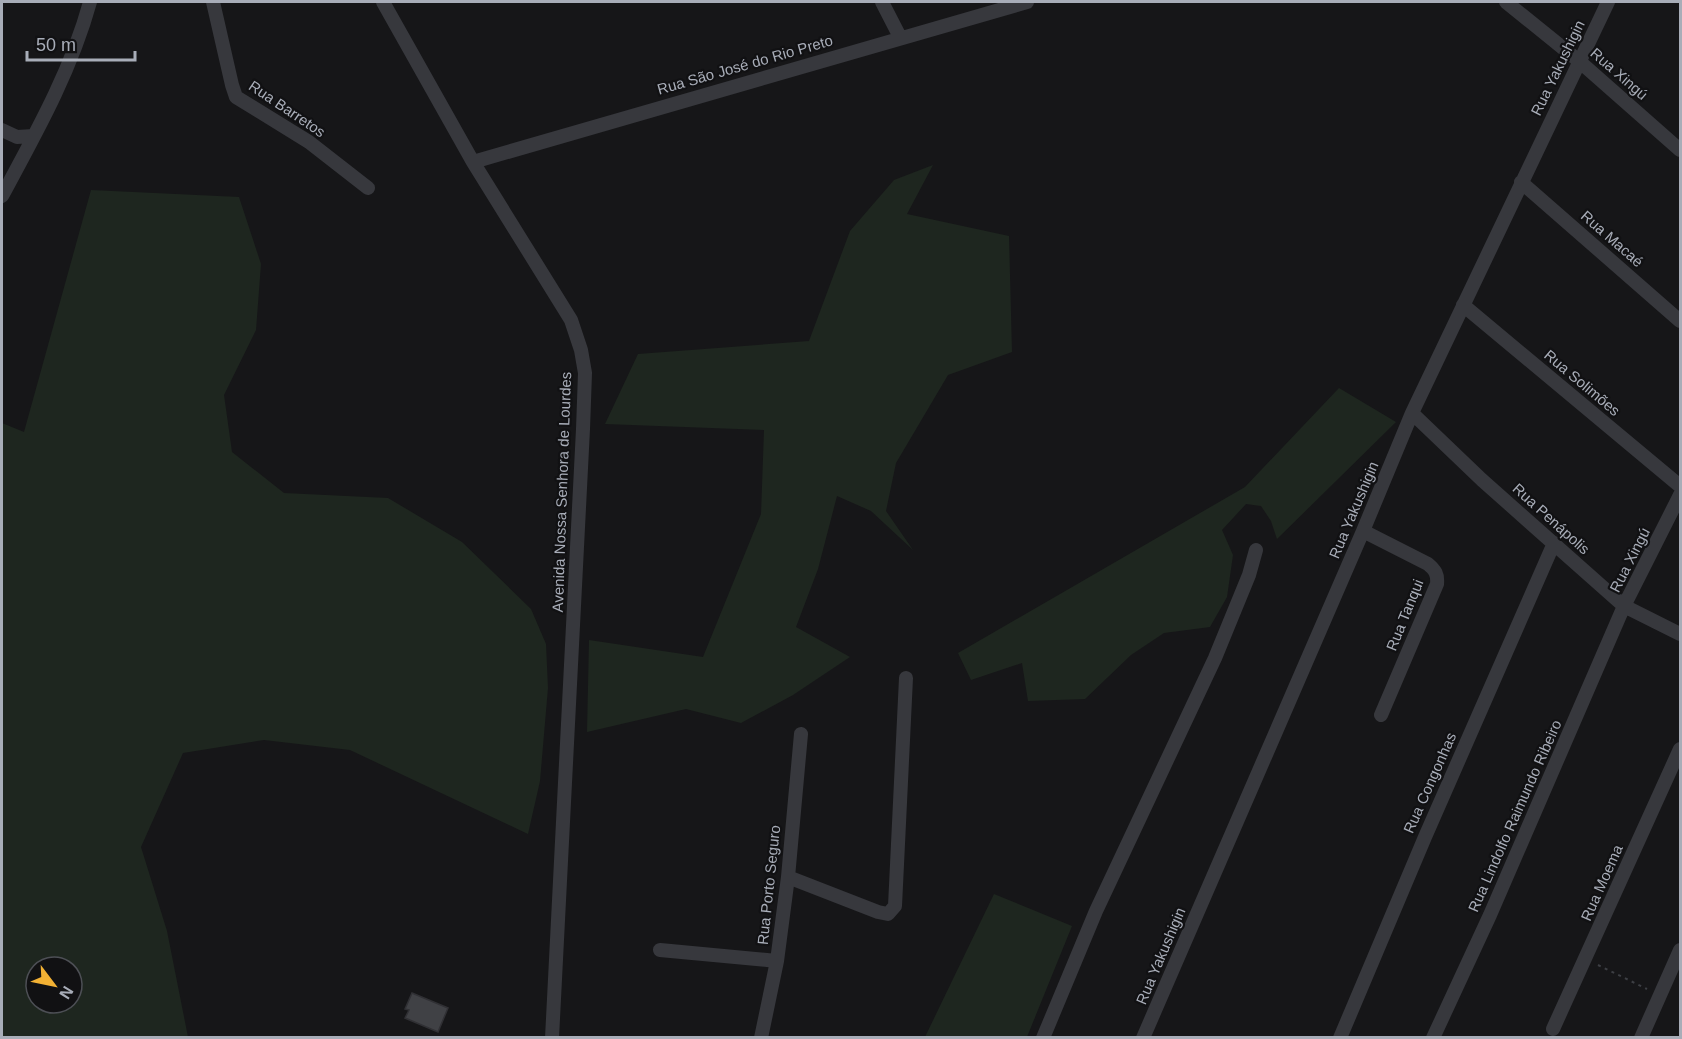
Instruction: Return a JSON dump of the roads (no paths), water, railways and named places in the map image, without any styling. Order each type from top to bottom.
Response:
[{"type":"street","points":[[2,196],[34,136],[77,45],[90,2]]},
{"type":"street","name":"Rua Barretos","points":[[213,2],[236,97],[309,142],[368,188]]},
{"type":"street","name":"Avenida Nossa Senhora de Lourdes","points":[[383,2],[473,162],[571,320],[581,350],[585,373],[552,1038]]},
{"type":"street","points":[[882,2],[900,37]]},
{"type":"street","name":"Rua São José do Rio Preto","points":[[473,162],[1027,2]]},
{"type":"street","name":"Rua Xingú","points":[[1506,2],[1579,61],[1680,150]]},
{"type":"street","name":"Rua Yakushigin","points":[[1143,1038],[1412,413],[1608,2]]},
{"type":"street","points":[[2,130],[17,137],[34,136]]},
{"type":"street","name":"Rua Macaé","points":[[1521,182],[1680,321]]},
{"type":"street","name":"Rua Solimões","points":[[1463,304],[1680,486]]},
{"type":"street","name":"Rua Penápolis","points":[[1412,413],[1482,480],[1624,606],[1680,634]]},
{"type":"street","name":"Rua Xingú","points":[[1624,606],[1680,495]]},
{"type":"street","name":"Rua Tanqui","points":[[1363,531],[1428,564],[1434,568],[1438,577],[1381,715]]},
{"type":"street","name":"Rua Congonhas","points":[[1340,1038],[1554,543]]},
{"type":"street","points":[[1043,1038],[1096,911],[1215,658],[1250,575],[1256,550]]},
{"type":"street","name":"Rua Lindolfo Raimundo Ribeiro","points":[[1433,1038],[1490,915],[1624,606]]},
{"type":"street","points":[[788,877],[878,912],[888,914],[892,912],[897,900],[906,678]]},
{"type":"street","name":"Rua Porto Seguro","points":[[761,1038],[777,961],[788,877],[801,734]]},
{"type":"street","name":"Rua Moema","points":[[1553,1029],[1680,749]]},
{"type":"street","points":[[660,950],[777,961]]},
{"type":"street","points":[[1641,1038],[1680,950]]}]
